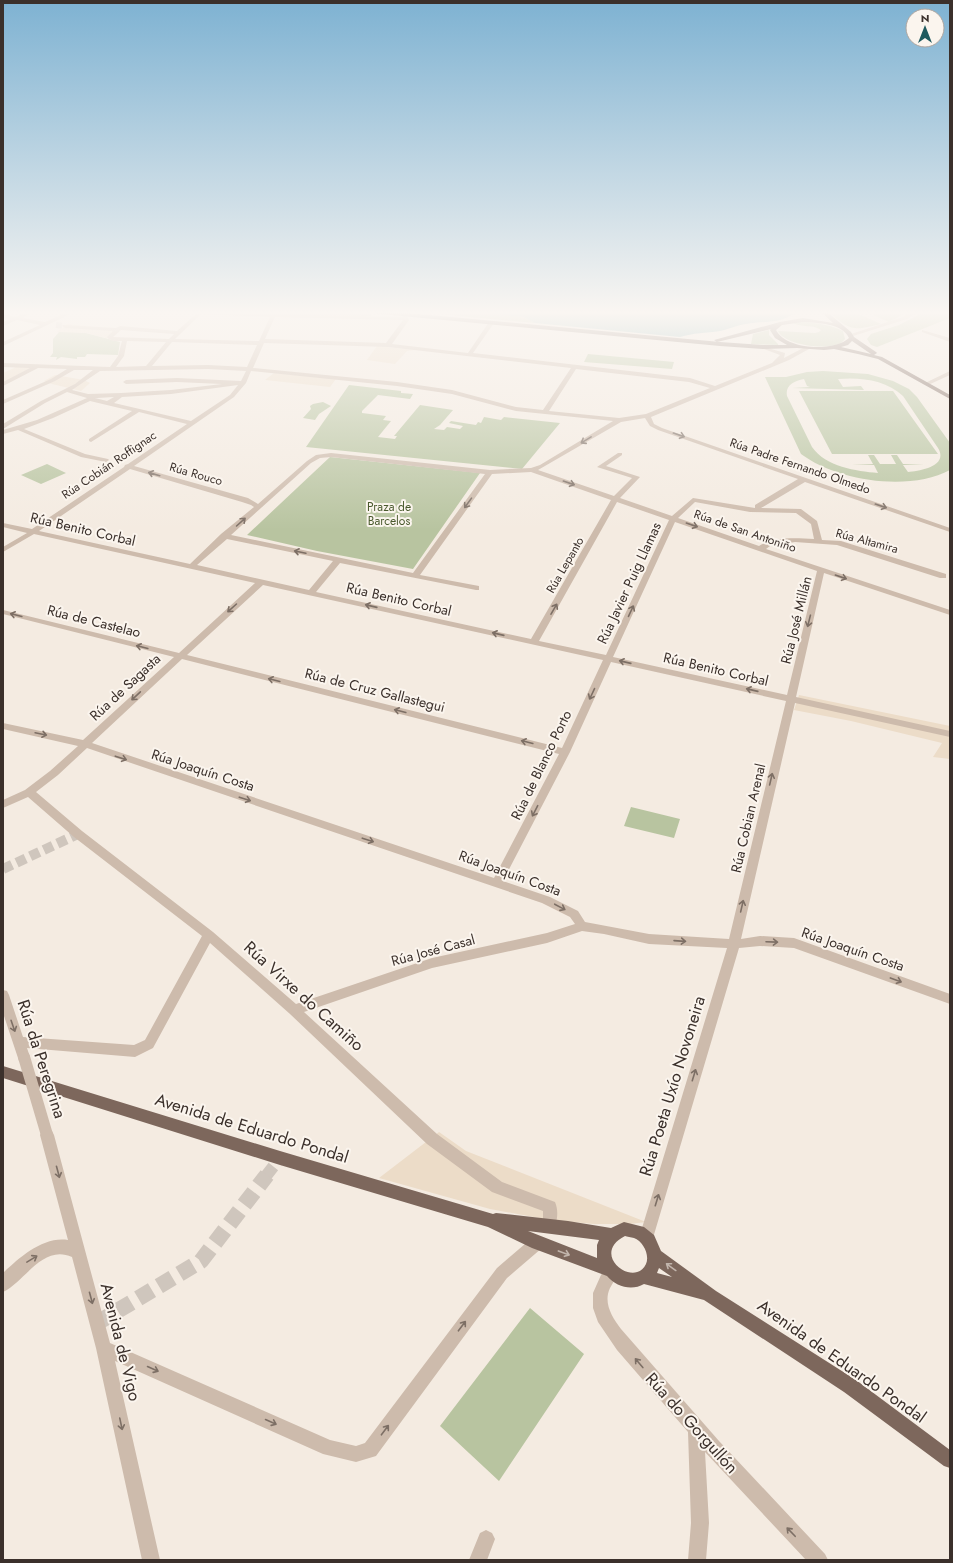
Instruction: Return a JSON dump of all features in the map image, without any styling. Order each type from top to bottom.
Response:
[{"type":"main road","points":[[926,384],[950,397]]},
{"type":"main road","name":"Avenida de Eduardo Pondal","points":[[3,1072],[280,1158],[490,1220]]},
{"type":"main road","points":[[490,1220],[562,1227],[611,1235]]},
{"type":"main road","points":[[490,1220],[537,1243],[610,1271],[617,1277],[632,1281],[645,1277],[651,1271],[654,1263],[654,1255],[650,1243],[640,1232],[624,1229],[611,1235],[604,1245],[603,1251],[606,1264],[610,1271]]},
{"type":"main road","points":[[654,1255],[711,1296]]},
{"type":"main road","points":[[645,1277],[711,1296]]},
{"type":"main road","name":"Avenida de Eduardo Pondal","points":[[711,1296],[850,1386],[950,1460]]},
{"type":"street","points":[[3,402],[44,384]]},
{"type":"street","points":[[3,427],[78,384]]},
{"type":"street","points":[[109,403],[121,395],[125,384]]},
{"type":"street","points":[[66,390],[88,396],[97,396],[171,392],[236,384]]},
{"type":"street","name":"Rúa Cobián Roffignac","points":[[3,550],[32,532],[232,396],[241,384]]},
{"type":"street","points":[[396,384],[452,392],[516,409],[619,420],[647,416],[725,384]]},
{"type":"street","points":[[544,412],[563,384]]},
{"type":"street","points":[[702,384],[715,388]]},
{"type":"street","points":[[3,432],[20,429],[47,420],[97,396]]},
{"type":"street","points":[[90,399],[192,423]]},
{"type":"street","points":[[91,440],[138,410]]},
{"type":"street","name":"Rúa Padre Fernando Olmedo","points":[[647,416],[650,423],[654,426],[950,530]]},
{"type":"street","points":[[191,567],[313,458],[324,455],[490,472],[532,470],[542,466],[619,420]]},
{"type":"street","points":[[20,429],[82,456],[106,460]]},
{"type":"street","name":"Rúa Lepanto","points":[[534,642],[615,499],[637,477],[600,467],[620,454]]},
{"type":"street","points":[[129,457],[138,459]]},
{"type":"street","name":"Rúa Rouco","points":[[127,466],[245,500],[254,503],[257,507]]},
{"type":"street","points":[[110,469],[119,472]]},
{"type":"street","name":"Rúa de San Antoniño","points":[[532,470],[950,613]]},
{"type":"street","points":[[415,576],[490,472]]},
{"type":"street","points":[[758,507],[804,479]]},
{"type":"street","points":[[673,519],[693,500],[750,510],[798,511],[814,523],[819,542]]},
{"type":"street","name":"Rúa Javier Puig Llamas","points":[[608,658],[673,519]]},
{"type":"street","name":"Rúa Benito Corbal","points":[[3,525],[950,734]]},
{"type":"street","points":[[224,536],[476,588]]},
{"type":"street","name":"Rúa Altamira","points":[[760,549],[768,544],[795,540],[838,543],[943,576]]},
{"type":"street","points":[[311,593],[338,560]]},
{"type":"street","name":"Rúa José Millán","points":[[790,699],[821,570]]},
{"type":"street","name":"Rúa de Sagasta","points":[[3,804],[29,792],[54,773],[179,656],[261,582]]},
{"type":"street","name":"Rúa de Castelao","points":[[3,612],[179,656]]},
{"type":"street","name":"Rúa de Cruz Gallastegui","points":[[179,656],[564,752]]},
{"type":"street","name":"Rúa de Blanco Porto","points":[[498,883],[564,752],[608,658]]},
{"type":"street","name":"Rúa Cobian Arenal","points":[[734,944],[790,699]]},
{"type":"street","name":"Rúa Joaquín Costa","points":[[3,726],[85,744],[101,752],[498,883],[546,900],[574,914],[582,926],[604,929],[649,939],[734,944],[760,942],[794,943],[950,999]]},
{"type":"street","name":"Rúa Virxe do Camiño","points":[[29,792],[78,834],[209,935],[294,1010],[432,1139],[497,1187],[550,1207],[550,1220]]},
{"type":"street","name":"Rúa José Casal","points":[[294,1010],[432,963],[547,938],[582,926]]},
{"type":"street","points":[[19,1042],[135,1051],[149,1044],[209,935]]},
{"type":"street","name":"Rúa Poeta Uxío Novoneira","points":[[646,1238],[734,944]]},
{"type":"street","name":"Rúa da Peregrina","points":[[3,995],[24,1056],[47,1134]]},
{"type":"street","name":"Avenida de Vigo","points":[[47,1134],[104,1348],[151,1560]]},
{"type":"street","points":[[104,1348],[329,1448],[356,1454],[370,1450],[502,1272],[537,1243]]},
{"type":"street","points":[[3,1284],[22,1264],[46,1250],[64,1246],[79,1252]]},
{"type":"street","name":"Rúa do Gorgullón","points":[[610,1271],[600,1291],[601,1308],[618,1338],[696,1430],[819,1560]]},
{"type":"street","points":[[696,1430],[700,1523],[697,1560]]},
{"type":"street","points":[[478,1560],[486,1538]]},
{"type":"green space","points":[[768,384],[791,384],[787,389],[787,396],[812,447],[818,454],[833,463],[842,467],[860,471],[878,473],[874,465],[852,464],[873,464],[868,455],[874,455],[880,464],[896,464],[891,455],[897,455],[903,464],[924,465],[903,465],[908,472],[926,469],[937,463],[940,459],[938,448],[903,396],[884,384],[899,384],[909,389],[917,397],[950,443],[950,470],[933,477],[914,481],[894,482],[874,480],[853,477],[834,471],[801,454]]},
{"type":"green space","points":[[806,384],[841,384],[843,387],[861,386],[864,390],[792,388],[810,387]]},
{"type":"green space","points":[[349,385],[401,391],[401,393],[413,394],[410,399],[378,395],[362,411],[362,413],[386,416],[383,420],[391,421],[378,437],[395,439],[397,436],[394,436],[420,405],[453,410],[440,425],[434,429],[444,430],[447,427],[460,429],[463,426],[449,423],[451,421],[476,425],[478,422],[481,423],[484,417],[501,420],[504,417],[560,423],[522,469],[306,447]]},
{"type":"green space","points":[[799,391],[893,391],[938,454],[832,454]]},
{"type":"green space","points":[[323,402],[331,406],[319,414],[315,420],[303,418],[311,409],[310,406]]},
{"type":"green space","name":"Praza de Barcelos","points":[[330,457],[480,473],[413,569],[317,551],[247,535]]},
{"type":"green space","points":[[47,464],[66,473],[41,484],[21,475]]},
{"type":"green space","points":[[631,807],[680,819],[674,838],[624,826]]},
{"type":"green space","points":[[530,1308],[584,1354],[499,1481],[440,1426]]},
{"type":"shaded area","points":[[52,384],[89,384],[81,391]]},
{"type":"shaded area","points":[[302,384],[332,384],[330,387]]},
{"type":"shaded area","points":[[799,695],[950,726],[950,759],[933,757],[942,743],[851,721],[794,710]]},
{"type":"shaded area","points":[[439,1132],[466,1151],[646,1222],[630,1224],[594,1224],[550,1220],[490,1209],[379,1178]]},
{"type":"tunnel","points":[[3,869],[78,834]]},
{"type":"tunnel","points":[[266,1176],[280,1158]]},
{"type":"tunnel","points":[[97,1323],[201,1261],[267,1175]]}]
